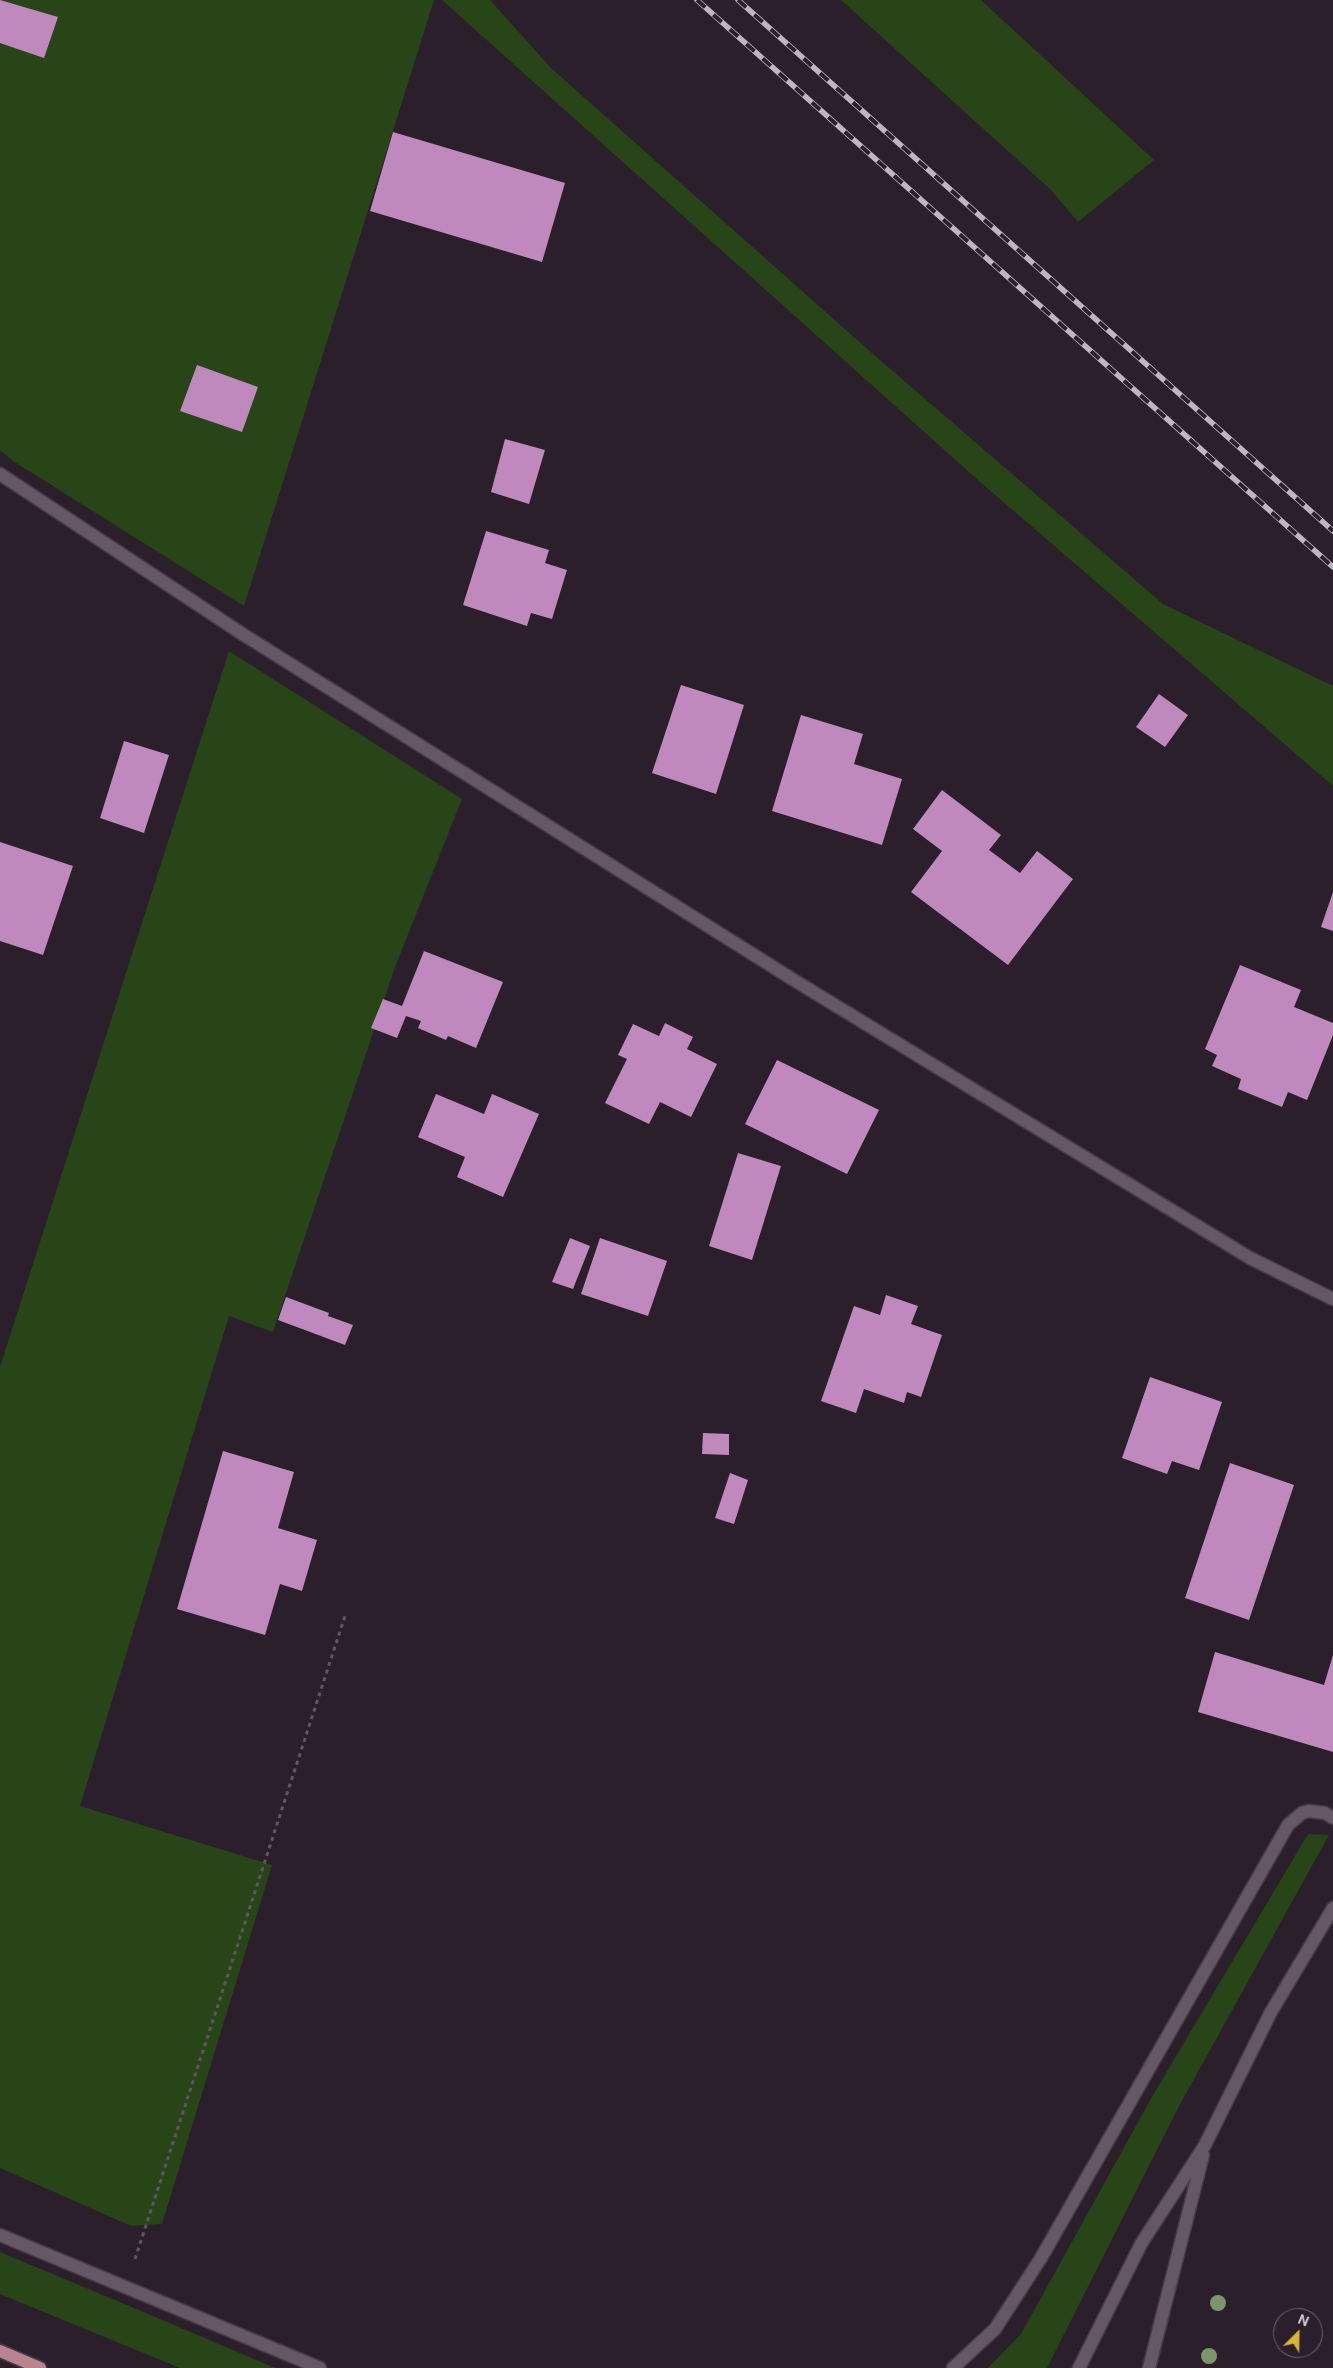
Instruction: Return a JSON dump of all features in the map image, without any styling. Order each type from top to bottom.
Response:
[{"type":"main road","points":[[0,2351],[40,2368]]},
{"type":"street","points":[[0,474],[244,634],[797,982],[1250,1258],[1333,1299]]},
{"type":"street","points":[[953,2368],[995,2329],[1041,2258],[1288,1825],[1302,1813],[1309,1811],[1324,1813],[1333,1818]]},
{"type":"street","points":[[1079,2368],[1141,2244],[1205,2145],[1271,2012],[1333,1908]]},
{"type":"street","points":[[1149,2368],[1205,2145]]},
{"type":"street","points":[[0,2235],[320,2368]]},
{"type":"path","points":[[126,2288],[346,1614]]},
{"type":"green space","points":[[0,0],[434,0],[244,606],[13,461],[0,450]]},
{"type":"green space","points":[[442,0],[490,0],[551,68],[873,354],[1163,604],[1333,686],[1333,786],[979,481]]},
{"type":"green space","points":[[841,0],[981,0],[1154,160],[1078,222],[1051,190]]},
{"type":"green space","points":[[229,651],[462,799],[395,967],[273,1332],[229,1316],[80,1806],[272,1865],[162,2224],[131,2226],[0,2168],[0,1367]]},
{"type":"green space","points":[[1308,1834],[1329,1835],[1178,2108],[1047,2368],[988,2368],[1021,2334],[1153,2095]]},
{"type":"green space","points":[[0,2252],[275,2368],[180,2368],[0,2294]]},
{"type":"building","points":[[0,0],[58,17],[44,58],[0,43]]},
{"type":"building","points":[[393,132],[565,183],[542,262],[370,211]]},
{"type":"building","points":[[197,365],[258,387],[242,432],[180,411]]},
{"type":"building","points":[[505,439],[545,450],[529,504],[491,492]]},
{"type":"building","points":[[486,531],[549,550],[545,563],[567,570],[552,619],[531,613],[527,626],[463,605]]},
{"type":"building","points":[[681,685],[744,705],[716,794],[652,773]]},
{"type":"building","points":[[1159,694],[1188,715],[1165,747],[1136,727]]},
{"type":"building","points":[[801,715],[863,734],[854,764],[902,779],[882,845],[772,811]]},
{"type":"building","points":[[124,741],[169,755],[144,833],[100,818]]},
{"type":"building","points":[[942,790],[1001,835],[989,850],[1020,873],[1037,851],[1073,879],[1008,965],[911,892],[942,851],[913,829]]},
{"type":"building","points":[[0,842],[73,866],[43,955],[0,941]]},
{"type":"building","points":[[1333,892],[1333,931],[1321,927]]},
{"type":"building","points":[[424,951],[503,982],[476,1048],[448,1036],[446,1040],[418,1028],[421,1021],[406,1016],[397,1038],[371,1028],[383,999],[402,1006]]},
{"type":"building","points":[[1240,965],[1301,990],[1294,1007],[1333,1023],[1333,1035],[1307,1100],[1288,1092],[1282,1107],[1238,1089],[1241,1079],[1212,1066],[1217,1055],[1205,1049]]},
{"type":"building","points":[[665,1023],[693,1037],[687,1049],[717,1064],[691,1117],[660,1102],[649,1124],[605,1103],[627,1059],[618,1055],[633,1024],[659,1036]]},
{"type":"building","points":[[777,1060],[879,1110],[847,1174],[745,1124]]},
{"type":"building","points":[[436,1094],[484,1114],[492,1094],[539,1114],[503,1197],[457,1177],[465,1157],[418,1137]]},
{"type":"building","points":[[738,1153],[781,1166],[752,1260],[709,1246]]},
{"type":"building","points":[[570,1238],[590,1246],[573,1289],[552,1282]]},
{"type":"building","points":[[600,1238],[667,1261],[648,1316],[581,1294]]},
{"type":"building","points":[[886,1295],[918,1306],[911,1324],[942,1335],[921,1397],[907,1392],[904,1403],[864,1389],[856,1413],[821,1401],[854,1306],[880,1315]]},
{"type":"building","points":[[286,1297],[329,1313],[328,1316],[353,1325],[345,1345],[278,1320]]},
{"type":"building","points":[[1150,1377],[1222,1402],[1199,1470],[1172,1461],[1167,1474],[1122,1458]]},
{"type":"building","points":[[703,1433],[729,1434],[729,1455],[702,1454]]},
{"type":"building","points":[[223,1451],[294,1472],[278,1528],[317,1540],[302,1591],[280,1584],[265,1635],[177,1609]]},
{"type":"building","points":[[1230,1463],[1294,1485],[1249,1620],[1185,1598]]},
{"type":"building","points":[[730,1473],[748,1480],[734,1524],[715,1518]]},
{"type":"building","points":[[1215,1652],[1324,1685],[1333,1655],[1333,1752],[1198,1712]]},
{"type":"railway","points":[[697,0],[1333,567]]},
{"type":"railway","points":[[738,0],[1333,531]]}]
